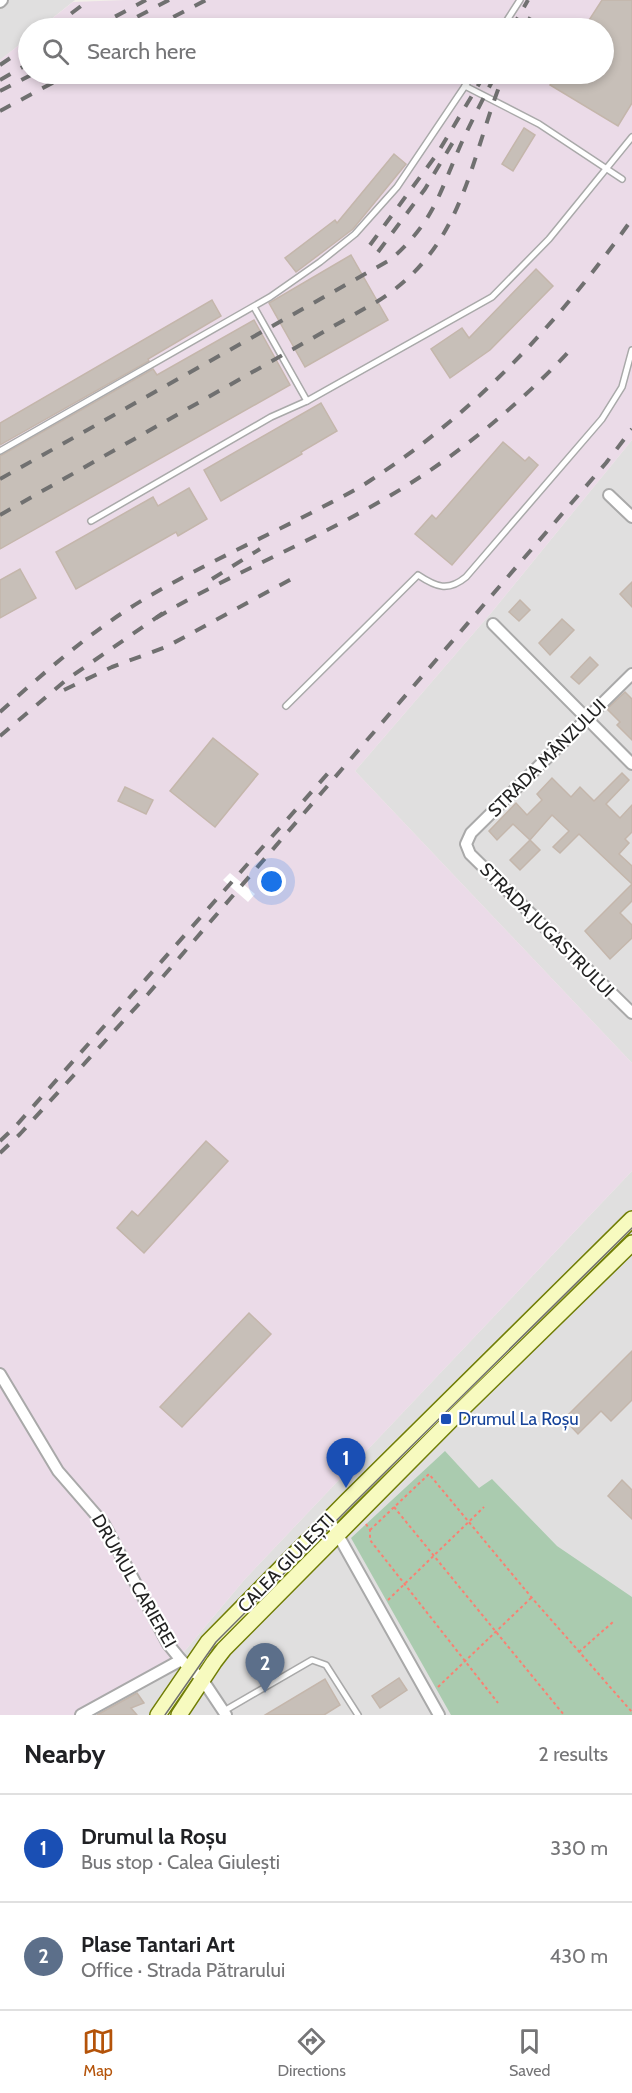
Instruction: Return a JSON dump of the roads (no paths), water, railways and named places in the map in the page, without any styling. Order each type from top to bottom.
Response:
[{"type":"main road","name":"CALEA GIULEȘTI","points":[[158,1715],[185,1664],[632,1219]]},
{"type":"main road","name":"CALEA GIULEȘTI","points":[[179,1715],[224,1649],[632,1242]]},
{"type":"street","points":[[609,495],[632,518]]},
{"type":"street","points":[[493,624],[632,764]]},
{"type":"street","name":"STRADA MÂNZULUI","points":[[466,844],[471,833],[632,674]]},
{"type":"street","name":"STRADA JUGASTRULUI","points":[[466,844],[470,854],[632,1013]]},
{"type":"street","name":"DRUMUL CARIEREI","points":[[0,1374],[58,1471],[104,1524],[168,1644],[202,1679],[225,1713]]},
{"type":"street","points":[[329,1519],[439,1715]]},
{"type":"street","name":"CALEA GIULEȘTI","points":[[81,1715],[185,1664]]},
{"type":"lane","points":[[508,18],[520,0]]},
{"type":"lane","points":[[0,451],[254,307],[320,262],[355,234],[397,187],[465,86],[539,124],[621,179]]},
{"type":"lane","points":[[91,521],[271,417],[307,401],[492,297],[549,239],[632,137]]},
{"type":"lane","points":[[254,307],[307,401]]},
{"type":"lane","points":[[286,706],[418,575],[437,586],[446,587],[453,586],[466,577],[602,419],[622,387],[632,350]]},
{"type":"lane","points":[[225,1713],[312,1660],[327,1665],[358,1715]]},
{"type":"tram line","points":[[165,1715],[216,1642],[632,1228]]},
{"type":"railway","points":[[65,18],[89,0]]},
{"type":"railway","points":[[113,18],[146,0]]},
{"type":"railway","points":[[135,18],[169,0]]},
{"type":"railway","points":[[171,18],[206,0]]},
{"type":"railway","points":[[518,18],[528,0]]},
{"type":"railway","points":[[530,18],[534,10]]},
{"type":"railway","points":[[0,65],[18,53]]},
{"type":"railway","points":[[0,80],[18,70]]},
{"type":"railway","points":[[0,91],[18,82]]},
{"type":"railway","points":[[0,111],[50,84]]},
{"type":"railway","points":[[370,245],[437,154],[479,84]]},
{"type":"railway","points":[[0,479],[390,260],[417,233],[434,207],[465,135],[491,84]]},
{"type":"railway","points":[[0,515],[378,301],[407,279],[429,255],[447,228],[472,170],[500,84]]},
{"type":"railway","points":[[378,252],[425,189],[456,137]]},
{"type":"railway","points":[[0,712],[70,652],[126,610],[186,576],[349,493],[371,480],[446,425],[514,362],[545,328],[576,293],[632,219]]},
{"type":"railway","points":[[156,618],[337,525],[421,476],[476,437],[502,415],[575,345]]},
{"type":"railway","points":[[0,1153],[148,994],[606,463],[632,429]]},
{"type":"railway","points":[[212,579],[260,549]]},
{"type":"railway","points":[[64,690],[112,667],[166,647],[295,577]]},
{"type":"railway","points":[[0,736],[66,680],[163,613]]},
{"type":"railway","points":[[0,1141],[330,771]]},
{"type":"place","name":"Drumul La Roșu","points":[[446,1419]]},
{"type":"place","name":"Drumul la Roșu","points":[[346,1488]]},
{"type":"place","name":"Plase Tantari Art","points":[[265,1693]]}]
